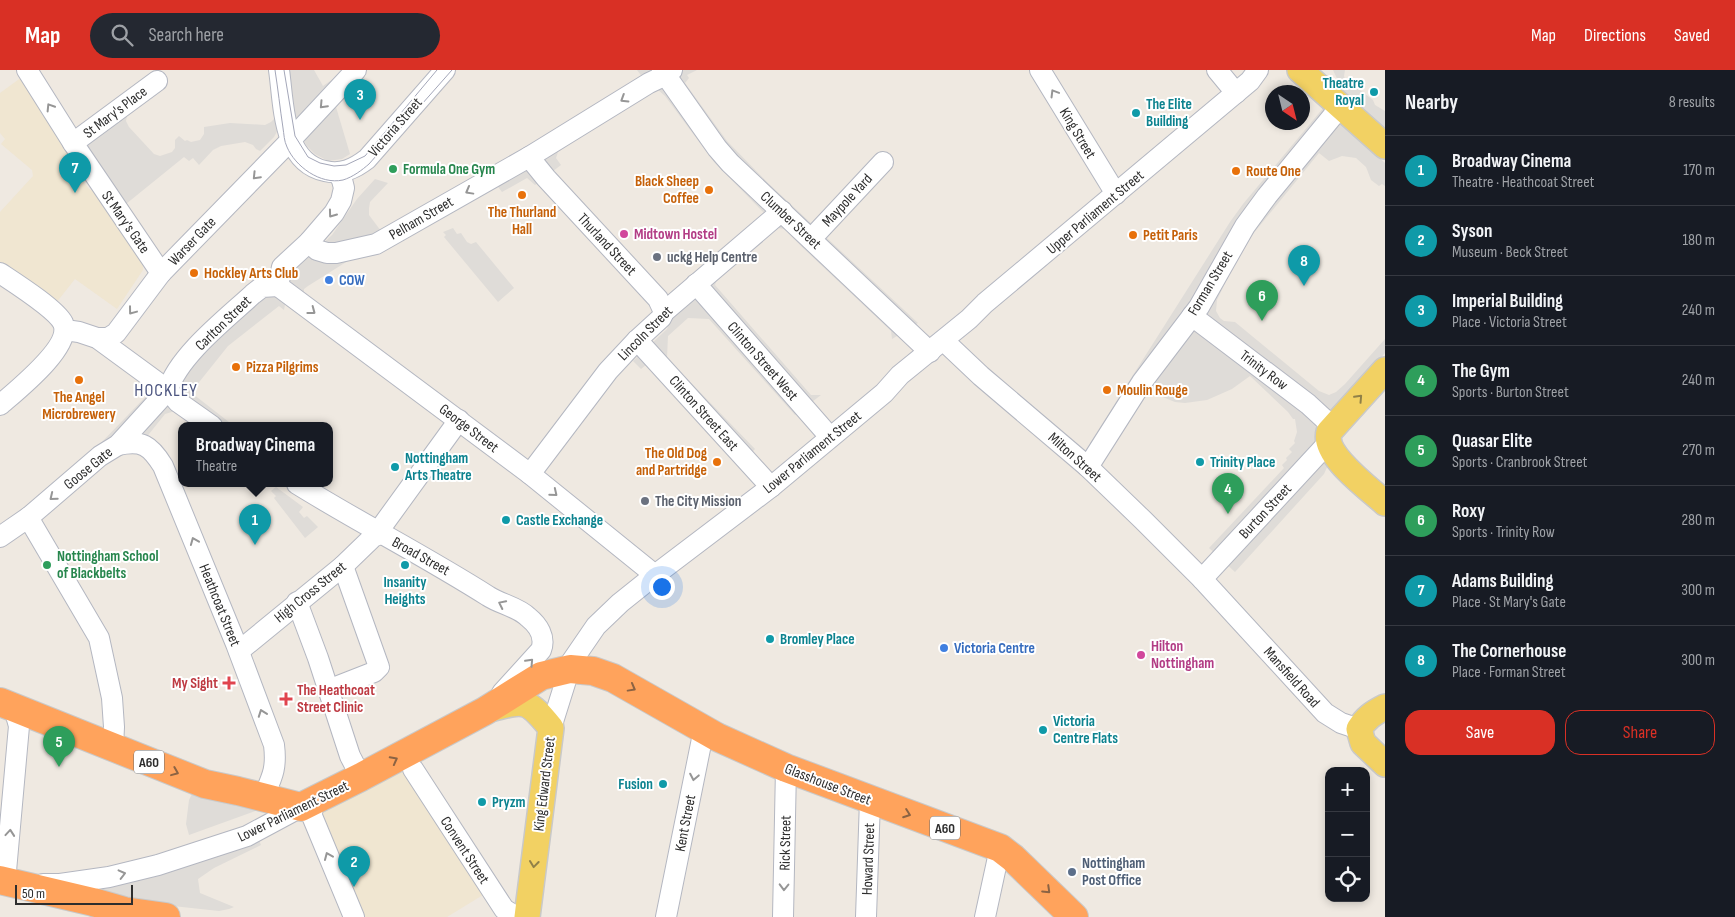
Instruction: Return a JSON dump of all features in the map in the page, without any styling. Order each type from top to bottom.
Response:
[{"type":"highway","name":"Glasshouse Street","points":[[570,669],[603,674],[704,729],[786,768],[1000,848],[1013,858],[1074,917]]},
{"type":"highway","name":"Lower Parliament Street","points":[[310,802],[362,777],[485,711],[542,676],[570,669]]},
{"type":"highway","name":"A60","points":[[7,705],[205,784],[264,798],[310,802]]},
{"type":"highway","points":[[8,882],[105,911],[124,911],[166,917]]},
{"type":"main road","points":[[1300,70],[1385,146]]},
{"type":"main road","points":[[1321,70],[1337,102]]},
{"type":"main road","name":"Burton Street","points":[[1331,435],[1385,370]]},
{"type":"main road","points":[[1331,435],[1343,465],[1385,503]]},
{"type":"main road","name":"King Edward Street","points":[[485,711],[519,702],[535,709],[551,728],[527,916]]},
{"type":"main road","points":[[1385,708],[1364,720],[1359,729],[1363,743],[1385,764]]},
{"type":"street","name":"St Mary's Gate","points":[[27,70],[73,143],[161,273]]},
{"type":"street","points":[[278,286],[282,267],[334,213],[341,201],[344,188],[338,173],[313,168],[304,161],[290,141],[279,70]]},
{"type":"street","name":"Warser Gate","points":[[96,338],[108,338],[116,333],[161,273],[290,141],[356,70]]},
{"type":"street","name":"Victoria Street","points":[[338,173],[357,167],[367,159],[445,70]]},
{"type":"street","name":"King Street","points":[[1040,70],[1116,194]]},
{"type":"street","points":[[1217,70],[1248,81]]},
{"type":"street","name":"Upper Parliament Street","points":[[937,346],[969,320],[985,303],[1248,81],[1272,70]]},
{"type":"street","name":"Pelham Street","points":[[308,242],[317,250],[336,254],[376,244],[529,157],[667,72]]},
{"type":"street","name":"Clumber Street","points":[[667,72],[671,84],[717,148],[811,239],[937,346]]},
{"type":"street","name":"St Mary's Place","points":[[73,143],[157,81]]},
{"type":"street","name":"Forman Street","points":[[1088,467],[1142,382],[1199,307],[1245,226],[1337,102]]},
{"type":"street","name":"Thurland Street","points":[[529,157],[546,178],[658,299],[664,312]]},
{"type":"street","name":"Maypole Yard","points":[[811,239],[883,162]]},
{"type":"street","name":"Lincoln Street","points":[[530,474],[608,371],[637,340],[661,318],[664,312],[782,211]]},
{"type":"street","points":[[0,273],[53,312],[63,323],[65,330],[64,337],[56,350],[38,370],[0,405]]},
{"type":"street","name":"Clinton Street West","points":[[696,284],[830,437]]},
{"type":"street","name":"George Street","points":[[278,286],[530,474],[655,575]]},
{"type":"street","name":"Carlton Street","points":[[168,390],[171,380],[189,356],[218,326],[262,287],[278,286]]},
{"type":"street","name":"Trinity Row","points":[[1192,316],[1308,404],[1331,435]]},
{"type":"street","points":[[65,330],[79,332],[96,338],[168,390],[178,402],[206,422]]},
{"type":"street","name":"Clinton Street East","points":[[637,340],[771,487]]},
{"type":"street","name":"Lower Parliament Street","points":[[551,728],[575,655],[596,626],[655,575],[771,487],[884,393],[900,376],[937,346]]},
{"type":"street","name":"Milton Street","points":[[937,346],[981,376],[1088,467],[1202,578]]},
{"type":"street","name":"Goose Gate","points":[[0,537],[29,517],[100,456],[118,445],[168,390]]},
{"type":"street","points":[[380,534],[380,529],[459,420]]},
{"type":"street","name":"Burton Street","points":[[1202,578],[1331,435]]},
{"type":"street","name":"Heathcoat Street","points":[[118,445],[131,443],[147,447],[154,452],[163,466],[239,651],[274,745],[275,770],[264,798]]},
{"type":"street","name":"Broad Street","points":[[302,487],[380,534],[434,562],[496,601],[527,615],[540,632]]},
{"type":"street","points":[[29,517],[99,638],[112,698],[113,747]]},
{"type":"street","name":"High Cross Street","points":[[239,651],[343,566],[373,536],[380,534]]},
{"type":"street","points":[[328,690],[374,672],[379,668],[343,566]]},
{"type":"street","name":"Mansfield Road","points":[[1202,578],[1325,713],[1341,723],[1359,729]]},
{"type":"street","points":[[297,602],[318,658],[350,756],[362,777]]},
{"type":"street","name":"Lower Parliament Street","points":[[603,674],[593,651],[594,643],[598,633],[620,604]]},
{"type":"street","name":"Lower Parliament Street","points":[[485,711],[541,650],[543,644],[540,632]]},
{"type":"street","points":[[7,705],[19,726],[8,882]]},
{"type":"street","name":"Kent Street","points":[[666,917],[704,729]]},
{"type":"street","name":"Rick Street","points":[[783,917],[786,768]]},
{"type":"street","name":"Convent Street","points":[[413,769],[504,909],[512,914],[527,916]]},
{"type":"street","name":"Howard Street","points":[[866,917],[870,800]]},
{"type":"street","points":[[310,802],[314,802],[312,816],[354,917]]},
{"type":"street","name":"Lower Parliament Street","points":[[8,882],[60,884],[109,877],[158,865],[247,836],[310,802]]},
{"type":"street","points":[[985,917],[1000,848]]},
{"type":"shaded area","points":[[288,70],[314,70],[323,86],[340,74],[340,97],[342,100],[336,107],[350,154],[342,159],[328,161],[315,154],[306,145],[294,112]]},
{"type":"shaded area","points":[[637,70],[697,70],[687,75],[689,78],[685,83],[727,141],[768,183],[918,323],[892,339],[891,331],[784,229],[775,229],[717,279],[715,285],[811,395],[821,395],[795,415],[709,319],[688,318],[668,336],[667,358],[755,449],[740,465],[700,420],[646,365],[641,369],[633,361],[667,329],[672,315],[749,227],[764,213],[714,162],[665,96],[657,89],[558,152],[556,158],[561,165],[535,185],[527,178],[502,192],[495,183],[370,247],[308,286],[304,289],[304,293],[299,295],[290,285],[289,278],[292,273],[332,235],[357,199],[375,179],[388,183],[370,202],[369,208],[369,215],[381,231],[643,78]]},
{"type":"shaded area","points":[[1333,70],[1345,70],[1345,79],[1373,100],[1375,105],[1385,111],[1385,134],[1353,105]]},
{"type":"shaded area","points":[[22,77],[77,167],[76,173],[89,189],[95,192],[143,262],[143,270],[117,309],[75,279],[56,303],[0,262],[0,212],[33,176],[32,170],[1,144],[5,139],[0,133],[0,93]]},
{"type":"shaded area","points":[[1324,107],[1385,163],[1385,186],[1382,184],[1379,186],[1371,180],[1366,167],[1356,158],[1342,156],[1329,161],[1319,153],[1253,234],[1231,271],[1217,300],[1216,311],[1224,321],[1235,322],[1319,391],[1329,395],[1345,384],[1385,339],[1385,353],[1326,420],[1328,465],[1324,474],[1235,572],[1209,548],[1284,468],[1282,465],[1292,452],[1289,449],[1295,443],[1297,432],[1295,419],[1250,376],[1232,389],[1207,400],[1185,403],[1175,402],[1148,391],[1099,449],[1090,443],[1230,222],[1305,130],[1310,130],[1310,124]]},
{"type":"shaded area","points":[[120,116],[127,116],[126,121],[129,127],[154,154],[160,156],[172,152],[175,148],[175,140],[179,136],[185,141],[200,140],[204,134],[204,127],[230,123],[265,125],[275,118],[279,128],[274,137],[260,151],[253,145],[245,142],[221,146],[213,150],[199,165],[193,158],[189,161],[184,157],[126,204],[82,143]]},
{"type":"shaded area","points":[[453,228],[457,234],[461,233],[467,242],[471,244],[476,242],[514,288],[498,302],[444,237],[446,235],[443,232]]},
{"type":"shaded area","points":[[272,293],[286,299],[284,310],[279,306],[228,346],[192,391],[193,394],[229,422],[215,422],[178,390],[185,375],[221,333],[267,295]]},
{"type":"shaded area","points":[[155,387],[175,411],[165,414],[145,439],[100,444]]},
{"type":"shaded area","points":[[276,487],[303,507],[299,512],[304,518],[307,516],[318,527],[305,538],[274,498],[276,496],[271,491]]},
{"type":"shaded area","points":[[416,761],[496,887],[447,917],[362,917],[318,810]]},
{"type":"shaded area","points":[[193,792],[269,806],[189,835],[186,824],[189,800]]},
{"type":"shaded area","points":[[259,840],[261,845],[214,868],[198,879],[200,893],[234,907],[229,909],[219,911],[145,903],[96,889],[96,884]]},
{"type":"tram line","points":[[275,70],[286,145],[302,167],[317,177],[334,181],[350,177],[369,164],[452,70]]},
{"type":"tram line","points":[[284,70],[295,136],[308,157],[320,163],[334,166],[346,165],[365,156],[437,70]]},
{"type":"place","name":"Theatre Royal","points":[[1374,92]]},
{"type":"place","name":"The Elite Building","points":[[1136,113]]},
{"type":"place","name":"Imperial Building","points":[[360,120]]},
{"type":"place","name":"Formula One Gym","points":[[393,169]]},
{"type":"place","name":"Route One","points":[[1236,171]]},
{"type":"place","name":"Black Sheep Coffee","points":[[709,190]]},
{"type":"place","name":"Adams Building","points":[[75,193]]},
{"type":"place","name":"The Thurland Hall","points":[[522,195]]},
{"type":"place","name":"Midtown Hostel","points":[[624,234]]},
{"type":"place","name":"Petit Paris","points":[[1133,235]]},
{"type":"place","name":"uckg Help Centre","points":[[657,257]]},
{"type":"place","name":"Hockley Arts Club","points":[[194,273]]},
{"type":"place","name":"COW","points":[[329,280]]},
{"type":"place","name":"The Cornerhouse","points":[[1304,286]]},
{"type":"place","name":"Roxy","points":[[1262,321]]},
{"type":"place","name":"Pizza Pilgrims","points":[[236,367]]},
{"type":"place","name":"The Angel Microbrewery","points":[[79,380]]},
{"type":"place","name":"Moulin Rouge","points":[[1107,390]]},
{"type":"place","name":"The Old Dog and Partridge","points":[[717,462]]},
{"type":"place","name":"Trinity Place","points":[[1200,462]]},
{"type":"place","name":"Nottingham Arts Theatre","points":[[395,467]]},
{"type":"place","name":"The City Mission","points":[[645,501]]},
{"type":"place","name":"The Gym","points":[[1228,514]]},
{"type":"place","name":"Castle Exchange","points":[[506,520]]},
{"type":"place","name":"Broadway Cinema","points":[[255,545]]},
{"type":"place","name":"Nottingham School of Blackbelts","points":[[47,565]]},
{"type":"place","name":"Insanity Heights","points":[[405,565]]},
{"type":"place","name":"Bromley Place","points":[[770,639]]},
{"type":"place","name":"Victoria Centre","points":[[944,648]]},
{"type":"place","name":"Hilton Nottingham","points":[[1141,655]]},
{"type":"place","name":"My Sight","points":[[229,683]]},
{"type":"place","name":"The Heathcoat Street Clinic","points":[[286,699]]},
{"type":"place","name":"Victoria Centre Flats","points":[[1043,730]]},
{"type":"place","name":"Quasar Elite","points":[[59,767]]},
{"type":"place","name":"Fusion","points":[[663,784]]},
{"type":"place","name":"Pryzm","points":[[482,802]]},
{"type":"place","name":"Nottingham Post Office","points":[[1072,872]]},
{"type":"place","name":"Syson","points":[[354,887]]},
{"type":"district","name":"HOCKLEY","points":[[166,390]]}]
